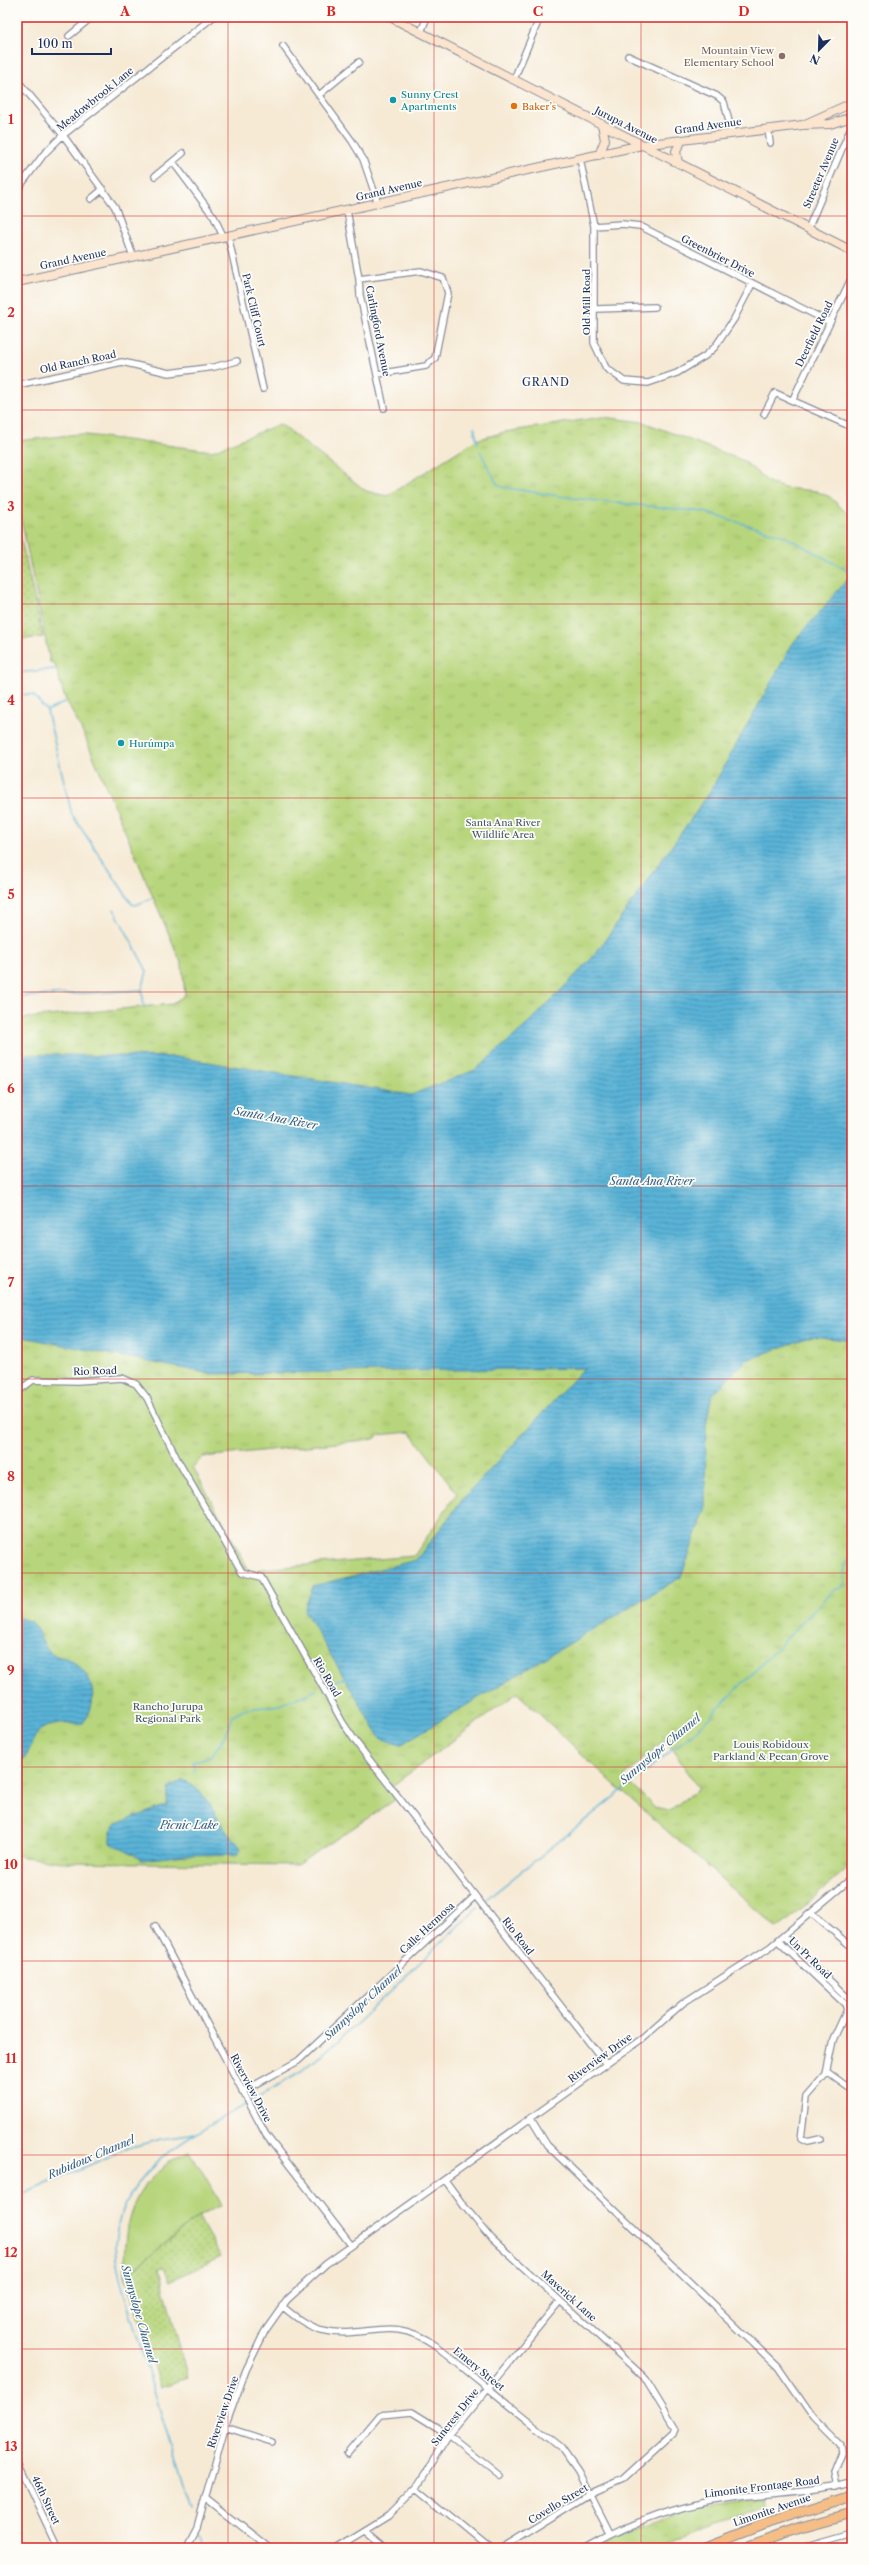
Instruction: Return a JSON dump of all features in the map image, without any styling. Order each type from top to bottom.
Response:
[{"type":"main road","name":"Jurupa Avenue","points":[[390,17],[852,251]]},
{"type":"main road","name":"Grand Avenue","points":[[803,125],[851,106]]},
{"type":"main road","name":"Grand Avenue","points":[[17,282],[642,145],[803,125],[830,124],[852,117]]},
{"type":"main road","points":[[599,155],[605,140],[602,124]]},
{"type":"main road","points":[[678,163],[676,151],[682,140]]},
{"type":"main road","name":"Limonite Avenue","points":[[700,2548],[762,2524],[852,2496]]},
{"type":"main road","points":[[742,2548],[801,2527],[852,2513]]},
{"type":"street","points":[[69,36],[92,17]]},
{"type":"street","name":"Meadowbrook Lane","points":[[17,190],[44,154],[63,135],[213,17]]},
{"type":"street","points":[[421,32],[427,17]]},
{"type":"street","points":[[514,79],[540,17]]},
{"type":"street","points":[[283,46],[363,159],[378,203]]},
{"type":"street","points":[[628,56],[717,96],[724,102],[732,133]]},
{"type":"street","points":[[319,95],[359,62]]},
{"type":"street","points":[[17,80],[63,135],[115,206],[133,256]]},
{"type":"street","name":"Streeter Avenue","points":[[808,229],[852,125]]},
{"type":"street","points":[[768,129],[770,143]]},
{"type":"street","points":[[155,176],[183,153]]},
{"type":"street","name":"Old Mill Road","points":[[580,159],[594,226],[596,309],[594,343],[606,368],[624,381],[648,383],[677,372],[705,356],[715,347],[734,319],[752,284]]},
{"type":"street","name":"Park Cliff Court","points":[[173,162],[214,217],[226,236],[263,389]]},
{"type":"street","points":[[91,199],[103,190]]},
{"type":"street","name":"Carlingford Avenue","points":[[346,210],[359,279],[360,295],[384,408]]},
{"type":"street","name":"Greenbrier Drive","points":[[594,226],[622,224],[640,226],[829,322]]},
{"type":"street","points":[[359,279],[427,272],[443,278],[448,293],[435,358],[426,366],[378,374]]},
{"type":"street","name":"Deerfield Road","points":[[793,399],[852,277]]},
{"type":"street","points":[[596,309],[655,307]]},
{"type":"street","name":"Old Ranch Road","points":[[17,385],[122,362],[169,373],[214,367],[237,360]]},
{"type":"street","points":[[764,414],[775,393],[793,399],[852,426]]},
{"type":"street","name":"Rio Road","points":[[17,1392],[33,1380],[77,1381],[122,1378],[136,1384],[147,1398],[177,1459],[242,1572],[261,1578],[343,1723],[606,2064]]},
{"type":"street","name":"Riverview Drive","points":[[186,2548],[197,2527],[225,2427],[256,2346],[282,2306],[312,2274],[351,2245],[446,2180],[643,2038],[683,2003],[778,1940],[852,1878]]},
{"type":"street","name":"Calle Hermosa","points":[[242,2092],[298,2060],[477,1898]]},
{"type":"street","points":[[811,1913],[852,1948]]},
{"type":"street","name":"Riverview Drive","points":[[155,1926],[242,2092],[278,2153],[351,2245]]},
{"type":"street","points":[[783,1936],[852,2001],[845,2006],[845,2016],[833,2040],[827,2072],[806,2097],[801,2137],[803,2142],[820,2139]]},
{"type":"street","name":"Un Pr Road","points":[[778,1940],[845,2006]]},
{"type":"street","points":[[827,2072],[852,2090]]},
{"type":"street","points":[[531,2119],[547,2145],[778,2367],[814,2419],[840,2445],[841,2452],[833,2472],[836,2486]]},
{"type":"street","name":"Maverick Lane","points":[[446,2180],[487,2233],[644,2377],[675,2428]]},
{"type":"street","name":"Suncrest Drive","points":[[336,2548],[366,2532],[388,2516],[416,2488],[450,2435],[560,2301]]},
{"type":"street","name":"Emery Street","points":[[282,2306],[310,2326],[329,2332],[349,2332],[390,2328],[416,2334],[435,2345],[561,2447],[578,2472],[610,2534]]},
{"type":"street","points":[[347,2454],[380,2415],[412,2412],[450,2435],[500,2476]]},
{"type":"street","points":[[225,2427],[272,2442]]},
{"type":"street","name":"Covello Street","points":[[502,2548],[589,2494],[624,2479],[673,2433],[675,2428]]},
{"type":"street","name":"46th Street","points":[[17,2461],[58,2548]]},
{"type":"street","name":"Limonite Frontage Road","points":[[587,2548],[610,2534],[662,2513],[706,2502],[836,2486],[852,2482]]},
{"type":"street","points":[[416,2488],[489,2548]]},
{"type":"street","points":[[206,2498],[269,2548]]},
{"type":"street","points":[[366,2532],[385,2548]]},
{"type":"street","points":[[799,2548],[852,2533]]},
{"type":"green space","name":"Santa Ana River Wildlife Area","points":[[602,417],[643,422],[744,461],[768,482],[784,488],[816,491],[830,497],[852,518],[852,1864],[778,1929],[616,1786],[517,1693],[388,1789],[395,1800],[297,1865],[63,1862],[17,1856],[17,1019],[172,1004],[185,995],[182,965],[85,737],[64,696],[55,664],[50,662],[17,499],[17,443],[18,441],[79,434],[212,451],[280,424],[366,491],[387,496],[476,440],[505,432]],"holes":[[[410,1432],[457,1493],[414,1556],[261,1569],[251,1574],[193,1467],[203,1457],[374,1439],[379,1435]],[[665,1739],[699,1788],[670,1810],[654,1807],[624,1777]]]},
{"type":"green space","points":[[17,521],[43,637],[17,640]]},
{"type":"green space","points":[[190,2151],[222,2205],[198,2217],[125,2276],[124,2256],[126,2236],[129,2218],[135,2202],[144,2186],[156,2173],[171,2161]]},
{"type":"green space","points":[[198,2217],[221,2257],[170,2281],[164,2268],[159,2269],[188,2378],[160,2387],[125,2276]]},
{"type":"green space","points":[[766,2499],[765,2506],[697,2530],[655,2548],[592,2548],[633,2528],[676,2514],[743,2501]]},
{"type":"water","name":"Santa Ana River","points":[[852,574],[852,1341],[812,1336],[747,1360],[712,1395],[706,1425],[705,1510],[681,1577],[400,1745],[380,1738],[304,1610],[313,1586],[416,1560],[463,1499],[584,1368],[211,1374],[17,1336],[17,1054],[177,1057],[411,1095],[475,1070],[529,1023],[593,957],[708,795],[793,643]]},
{"type":"water","points":[[19,1618],[31,1621],[44,1645],[52,1654],[70,1660],[85,1673],[90,1681],[93,1699],[88,1716],[82,1724],[56,1724],[42,1729],[35,1737],[25,1758],[22,1762],[17,1764]]},
{"type":"water","name":"Picnic Lake","points":[[183,1780],[191,1784],[204,1797],[229,1835],[240,1847],[241,1849],[238,1854],[184,1855],[142,1860],[134,1854],[111,1843],[111,1832],[116,1824],[167,1805],[168,1789]]},
{"type":"waterway","points":[[474,427],[478,444]]},
{"type":"waterway","points":[[480,451],[497,484],[501,487],[572,498],[704,512],[784,536],[852,573]]},
{"type":"waterway","points":[[17,673],[55,669]]},
{"type":"waterway","points":[[17,694],[33,695],[47,711],[65,702]]},
{"type":"waterway","points":[[47,711],[72,815]]},
{"type":"waterway","points":[[73,816],[132,904],[136,905],[152,898]]},
{"type":"waterway","points":[[114,909],[147,971],[142,990]]},
{"type":"waterway","points":[[17,997],[142,990],[144,1008]]},
{"type":"waterway","name":"Sunnyslope Channel","points":[[486,1900],[697,1730],[834,1590],[843,1587],[845,1583],[844,1572],[846,1565],[852,1557]]},
{"type":"waterway","points":[[329,1683],[346,1678]]},
{"type":"waterway","points":[[194,1772],[195,1768],[193,1762],[211,1756],[223,1739],[234,1714],[242,1710],[279,1705],[317,1690]]},
{"type":"waterway","name":"Sunnyslope Channel","points":[[252,2101],[301,2072],[338,2041],[478,1907]]},
{"type":"waterway","name":"Sunnyslope Channel","points":[[191,2512],[123,2290],[118,2270],[115,2243],[122,2212],[133,2190],[147,2172],[184,2141],[247,2104]]},
{"type":"waterway","name":"Rubidoux Channel","points":[[17,2197],[128,2148],[161,2139],[195,2134]]},
{"type":"waterway","name":"Sunnyslope Channel","points":[[200,2540],[202,2548]]},
{"type":"place","name":"Mountain View Elementary School","points":[[782,56]]},
{"type":"place","name":"Sunny Crest Apartments","points":[[393,100]]},
{"type":"place","name":"Baker’s","points":[[514,106]]},
{"type":"place","name":"Hurúmpa","points":[[121,743]]},
{"type":"district","name":"GRAND","points":[[546,382]]},
{"type":"park label","name":"Rancho Jurupa Regional Park","points":[[168,1712]]},
{"type":"park label","name":"Louis Robidoux Parkland & Pecan Grove","points":[[771,1750]]}]
